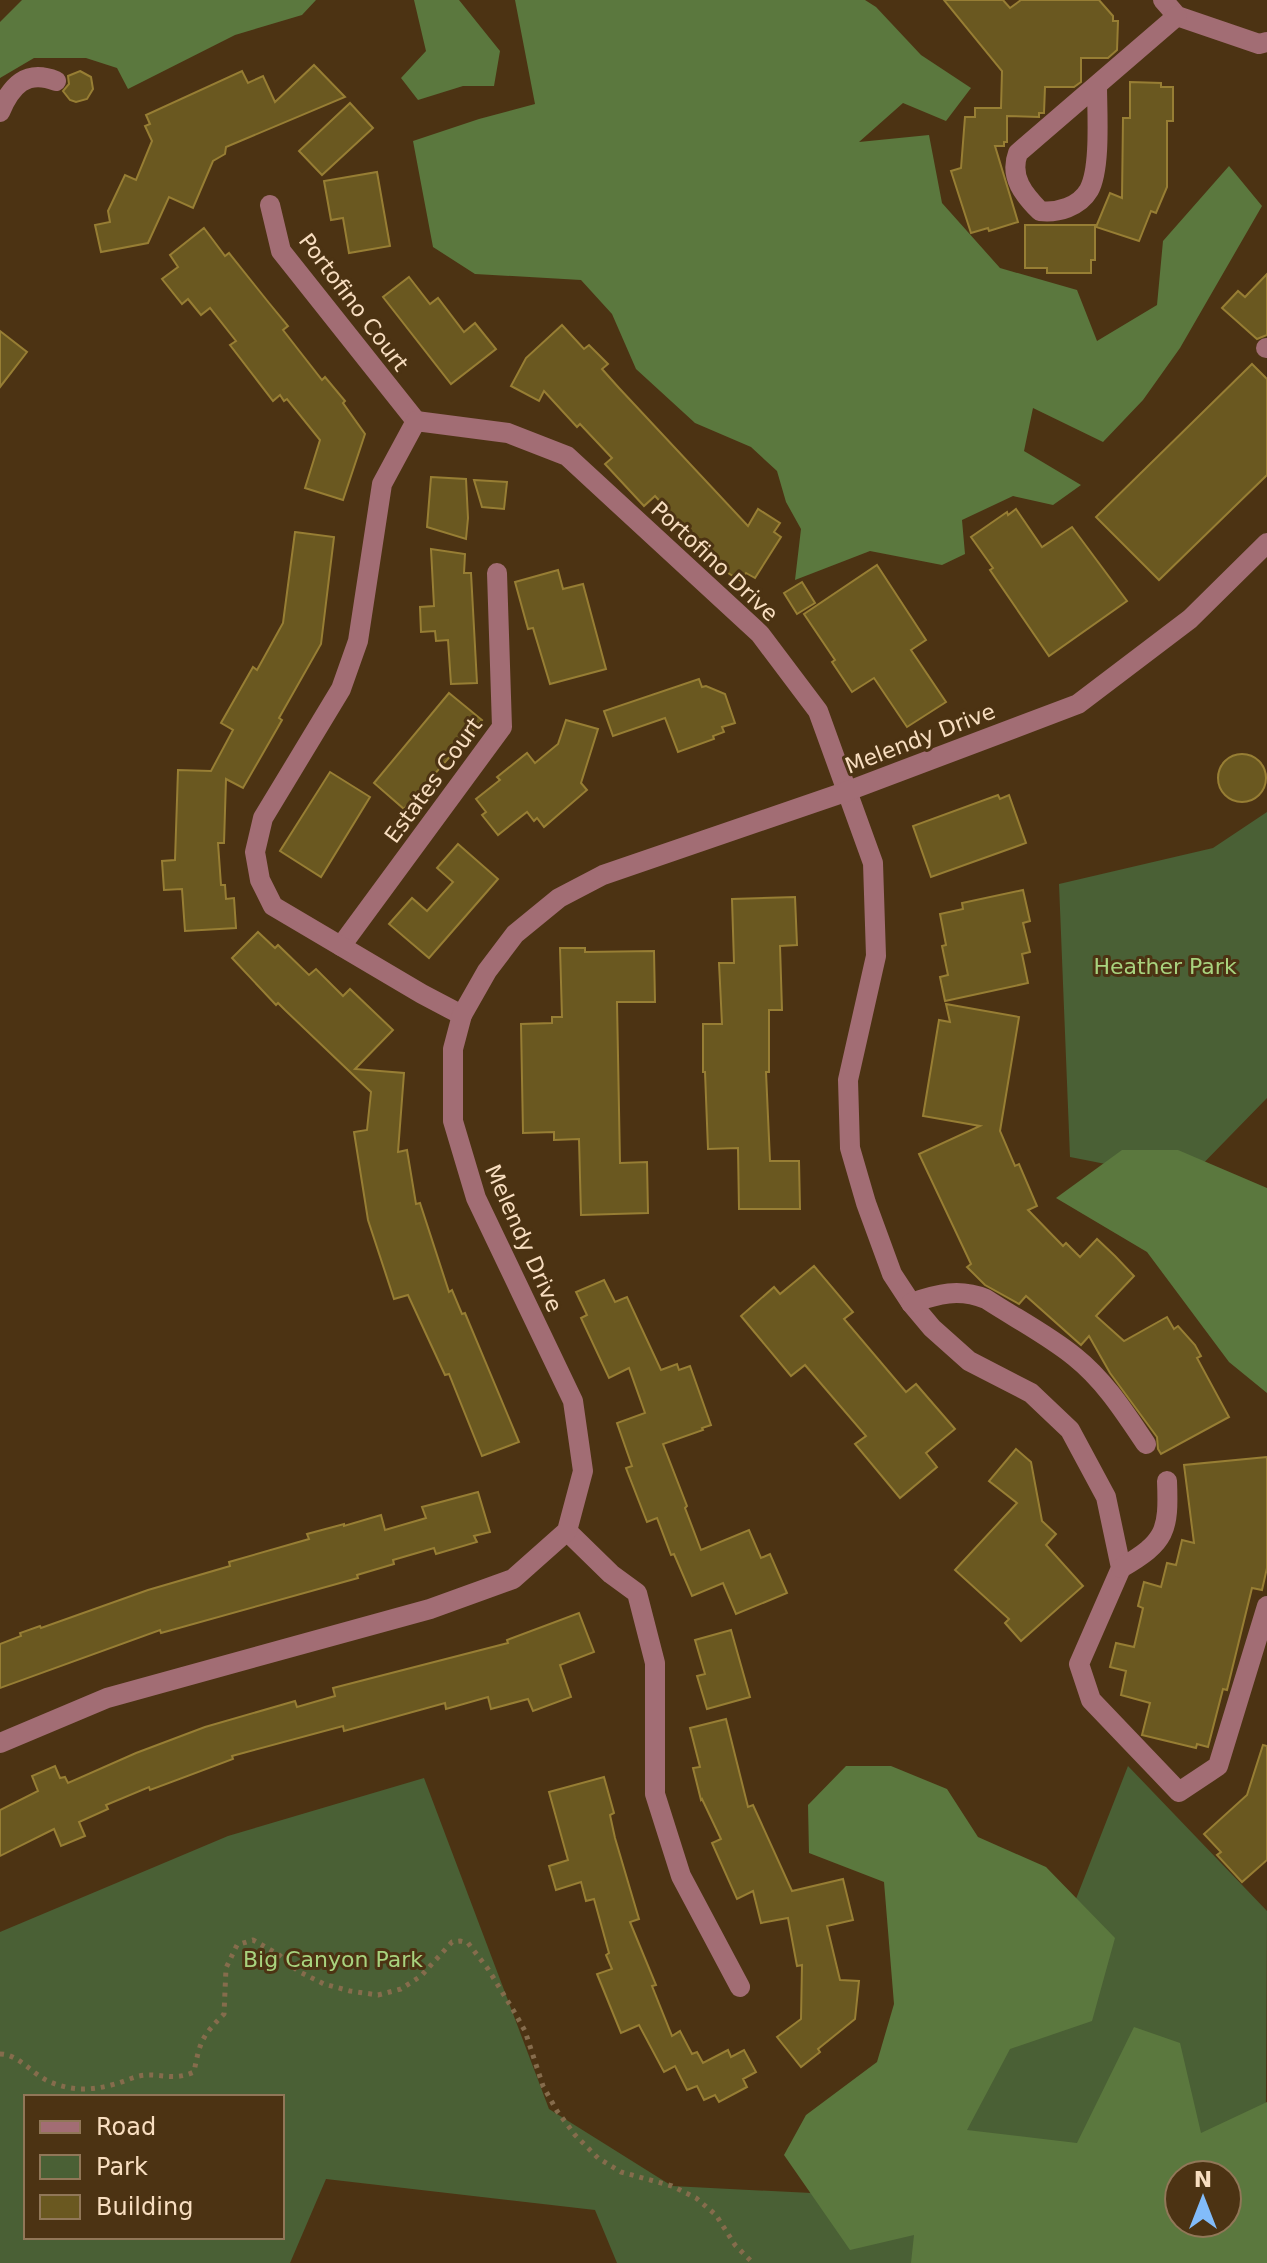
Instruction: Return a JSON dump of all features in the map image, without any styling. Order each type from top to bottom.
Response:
[{"type":"street","points":[[1163,0],[1177,16],[1259,44],[1267,42]]},
{"type":"street","points":[[1097,85],[1096,169],[1088,192],[1073,205],[1056,213],[1040,211],[1025,196],[1017,179],[1014,163],[1018,153],[1177,16]]},
{"type":"street","points":[[0,112],[8,94],[21,82],[32,76],[56,81]]},
{"type":"street","name":"Portofino Court","points":[[270,205],[281,251],[416,421]]},
{"type":"street","points":[[416,421],[382,484],[358,641],[341,689],[263,818],[255,852],[260,880],[273,906],[462,1015]]},
{"type":"street","name":"Portofino Drive","points":[[416,421],[508,433],[567,456],[760,634],[818,711],[873,863],[876,956],[848,1080],[850,1148],[866,1203],[892,1274],[932,1328],[969,1361],[1031,1393],[1070,1430],[1106,1497],[1121,1568]]},
{"type":"street","name":"Melendy Drive","points":[[567,1531],[583,1471],[573,1401],[476,1198],[453,1121],[453,1049],[462,1015],[487,971],[515,934],[559,898],[603,875],[848,791],[1078,704],[1190,619],[1267,543]]},
{"type":"street","name":"Estates Court","points":[[341,946],[502,727],[497,573]]},
{"type":"street","points":[[911,1303],[955,1292],[972,1293],[986,1299],[1074,1356],[1095,1375],[1119,1403],[1146,1444]]},
{"type":"street","points":[[1167,1481],[1168,1518],[1157,1542],[1121,1568],[1079,1664],[1091,1700],[1179,1792],[1218,1766],[1267,1606]]},
{"type":"street","points":[[0,1743],[107,1698],[430,1609],[513,1579],[567,1531],[611,1574],[637,1593],[655,1663],[655,1794],[681,1876],[740,1987]]},
{"type":"path","points":[[0,2054],[11,2054],[48,2081],[81,2091],[141,2075],[182,2078],[194,2072],[199,2046],[207,2031],[224,2014],[226,1968],[237,1945],[253,1940],[278,1954],[298,1971],[324,1984],[378,1995],[401,1989],[421,1976],[452,1942],[468,1943],[488,1969],[525,2031],[543,2086],[575,2135],[598,2158],[621,2172],[672,2186],[696,2198],[716,2215],[735,2245],[753,2263]]},
{"type":"green space","points":[[22,0],[316,0],[302,15],[235,35],[128,89],[117,68],[86,58],[34,58],[0,78],[0,22]]},
{"type":"green space","points":[[414,0],[459,0],[500,51],[494,86],[463,86],[418,100],[401,78],[426,51]]},
{"type":"green space","points":[[515,0],[865,0],[876,7],[921,55],[971,88],[946,121],[903,103],[859,142],[929,135],[942,203],[1000,268],[1077,290],[1097,341],[1157,305],[1163,241],[1229,166],[1262,206],[1180,348],[1143,400],[1103,442],[1033,408],[1024,451],[1081,485],[1053,505],[1013,496],[962,520],[965,554],[942,565],[870,551],[795,580],[801,529],[786,502],[777,471],[751,447],[695,423],[636,369],[612,314],[581,280],[475,274],[433,247],[413,141],[535,104]]},
{"type":"green space","name":"Heather Park","points":[[1267,812],[1267,1098],[1187,1180],[1070,1157],[1059,884],[1213,848]]},
{"type":"green space","points":[[1122,1150],[1178,1150],[1267,1188],[1267,1393],[1229,1362],[1147,1252],[1056,1198]]},
{"type":"green space","points":[[846,1766],[891,1766],[947,1789],[978,1837],[1046,1867],[1115,1938],[1092,2021],[1010,2049],[967,2130],[1077,2143],[1134,2027],[1180,2043],[1201,2133],[1267,2102],[1267,2263],[911,2263],[914,2235],[850,2250],[784,2155],[806,2115],[877,2062],[894,2004],[884,1882],[809,1853],[808,1805]]},
{"type":"green space","name":"Big Canyon Park","points":[[1128,1766],[1267,1911],[1265,2263],[617,2263],[595,2210],[326,2179],[290,2263],[0,2263],[0,1932],[228,1836],[424,1778],[549,2109],[672,2186],[831,2194],[1038,1996]]},
{"type":"building","points":[[944,0],[1003,0],[1010,8],[1021,0],[1099,0],[1113,16],[1113,21],[1118,21],[1117,50],[1108,58],[1081,58],[1081,82],[1074,87],[1045,87],[1044,113],[1039,113],[1039,117],[1007,116],[1007,142],[1004,146],[995,146],[1018,222],[989,231],[988,228],[971,233],[951,171],[961,168],[965,117],[975,117],[975,108],[1001,108],[1002,71]]},
{"type":"building","points":[[314,65],[345,97],[226,147],[225,154],[213,161],[193,208],[169,197],[148,243],[101,252],[95,225],[110,222],[108,211],[125,175],[136,180],[152,141],[145,126],[150,124],[146,115],[242,71],[248,83],[263,76],[275,102]]},
{"type":"building","points":[[80,71],[91,77],[93,89],[87,99],[76,102],[63,91],[69,84],[68,76]]},
{"type":"building","points":[[1130,82],[1161,83],[1161,87],[1173,87],[1173,121],[1167,121],[1167,187],[1156,213],[1151,211],[1139,241],[1096,227],[1110,193],[1122,198],[1123,118],[1130,118]]},
{"type":"building","points":[[350,103],[373,128],[322,175],[299,151]]},
{"type":"building","points":[[377,172],[390,246],[349,253],[343,218],[331,220],[324,181]]},
{"type":"building","points":[[1025,225],[1095,225],[1095,260],[1091,260],[1091,273],[1047,273],[1047,268],[1025,268]]},
{"type":"building","points":[[204,228],[225,256],[229,253],[288,326],[283,330],[322,380],[325,377],[345,401],[343,403],[365,434],[343,500],[305,488],[320,440],[287,399],[284,401],[280,395],[273,401],[230,345],[236,341],[210,308],[201,315],[188,299],[182,304],[162,279],[178,267],[170,255]]},
{"type":"building","points":[[1267,274],[1267,335],[1257,339],[1222,308],[1238,291],[1245,297]]},
{"type":"building","points":[[409,277],[430,304],[438,298],[464,332],[475,323],[496,349],[451,384],[383,297]]},
{"type":"building","points":[[562,325],[584,349],[589,345],[608,364],[602,369],[748,526],[758,509],[780,523],[774,532],[781,537],[755,578],[746,573],[741,581],[701,556],[704,550],[655,496],[644,506],[605,464],[612,458],[580,424],[577,427],[544,391],[539,401],[511,386],[526,358]]},
{"type":"building","points":[[0,331],[27,352],[0,387]]},
{"type":"building","points":[[1252,364],[1267,379],[1267,475],[1159,580],[1096,517]]},
{"type":"building","points":[[431,477],[466,479],[466,539],[427,527]]},
{"type":"building","points":[[474,480],[507,482],[504,509],[482,507]]},
{"type":"building","points":[[1016,509],[1042,547],[1072,527],[1127,601],[1049,656],[971,537]]},
{"type":"building","points":[[295,532],[334,537],[321,644],[243,788],[226,779],[224,843],[218,843],[221,885],[225,885],[226,899],[234,898],[236,928],[185,931],[182,889],[164,890],[162,861],[175,860],[178,770],[211,771],[233,730],[221,723],[253,667],[257,670],[283,623]]},
{"type":"building","points":[[431,549],[465,554],[464,573],[471,573],[477,683],[451,684],[448,640],[436,641],[435,631],[421,632],[420,607],[434,606]]},
{"type":"building","points":[[877,565],[926,640],[911,650],[946,702],[907,727],[874,678],[852,692],[804,614]]},
{"type":"building","points":[[558,570],[563,589],[583,584],[606,669],[550,684],[533,628],[528,629],[515,582]]},
{"type":"building","points":[[802,582],[815,603],[797,614],[784,593]]},
{"type":"building","points":[[699,679],[702,687],[725,694],[735,723],[722,727],[724,732],[713,736],[714,739],[678,752],[665,718],[613,736],[604,711]]},
{"type":"building","points":[[449,693],[482,720],[404,809],[374,783]]},
{"type":"building","points":[[566,720],[598,729],[581,783],[587,790],[544,827],[527,812],[498,835],[482,815],[486,812],[476,799],[527,753],[535,763],[558,744]]},
{"type":"building","points":[[1242,754],[1259,761],[1266,778],[1259,795],[1242,802],[1225,795],[1218,778],[1225,761]]},
{"type":"building","points":[[330,772],[370,797],[321,877],[280,851]]},
{"type":"building","points":[[998,795],[1000,799],[1009,795],[1026,843],[931,877],[913,826]]},
{"type":"building","points":[[458,844],[498,879],[429,958],[389,924],[412,898],[427,911],[453,882],[437,868]]},
{"type":"building","points":[[1023,890],[1030,921],[1023,923],[1030,952],[1022,954],[1028,983],[945,1001],[940,977],[948,975],[940,914],[963,909],[962,903]]},
{"type":"building","points":[[795,897],[797,945],[780,946],[782,1010],[769,1010],[769,1072],[766,1072],[770,1161],[799,1161],[800,1209],[739,1209],[738,1148],[708,1149],[703,1024],[722,1024],[719,963],[734,963],[732,899]]},
{"type":"building","points":[[258,932],[275,948],[278,945],[309,975],[316,969],[343,996],[350,989],[393,1030],[355,1069],[404,1073],[398,1152],[407,1150],[416,1204],[420,1203],[449,1292],[452,1290],[462,1314],[465,1313],[519,1442],[482,1456],[449,1374],[445,1375],[408,1295],[394,1299],[368,1220],[354,1132],[367,1130],[371,1092],[278,1003],[276,1005],[232,958]]},
{"type":"building","points":[[560,948],[585,948],[585,952],[654,951],[655,1002],[617,1002],[620,1163],[647,1162],[648,1213],[581,1215],[579,1139],[554,1140],[554,1132],[523,1133],[521,1024],[552,1023],[552,1017],[562,1017]]},
{"type":"building","points":[[946,1004],[1019,1017],[1000,1131],[1015,1166],[1019,1164],[1037,1206],[1028,1210],[1063,1246],[1066,1243],[1080,1257],[1097,1239],[1115,1256],[1134,1276],[1096,1316],[1124,1341],[1167,1317],[1174,1329],[1178,1326],[1195,1345],[1201,1356],[1197,1358],[1229,1417],[1161,1454],[1157,1437],[1110,1373],[1089,1336],[1081,1345],[1026,1296],[1019,1304],[985,1285],[967,1267],[971,1264],[919,1154],[980,1126],[923,1116],[939,1020],[950,1022]]},
{"type":"building","points":[[814,1266],[853,1312],[844,1319],[906,1392],[916,1384],[955,1429],[926,1453],[937,1467],[900,1498],[855,1444],[866,1436],[805,1365],[791,1376],[741,1316],[774,1287],[780,1294]]},
{"type":"building","points":[[604,1280],[615,1302],[627,1297],[661,1370],[677,1364],[679,1370],[690,1366],[711,1425],[663,1444],[701,1550],[749,1530],[761,1558],[770,1554],[787,1593],[736,1614],[723,1583],[692,1596],[657,1518],[647,1522],[626,1468],[632,1466],[617,1423],[645,1413],[629,1368],[609,1378],[581,1318],[587,1315],[576,1292]]},
{"type":"building","points":[[1016,1449],[1031,1462],[1042,1521],[1056,1534],[1046,1545],[1083,1586],[1021,1641],[1005,1623],[1009,1619],[955,1570],[1017,1503],[989,1481]]},
{"type":"building","points":[[1267,1457],[1267,1568],[1262,1590],[1252,1588],[1227,1690],[1223,1689],[1208,1747],[1197,1744],[1196,1748],[1142,1735],[1150,1703],[1121,1695],[1126,1671],[1110,1667],[1116,1643],[1134,1647],[1143,1608],[1138,1606],[1144,1582],[1161,1587],[1167,1563],[1176,1565],[1182,1540],[1194,1543],[1184,1465]]},
{"type":"building","points":[[478,1492],[490,1532],[474,1536],[477,1542],[436,1554],[434,1548],[393,1560],[394,1564],[357,1575],[358,1578],[161,1633],[160,1630],[0,1688],[0,1644],[21,1636],[20,1633],[230,1566],[229,1562],[309,1539],[307,1534],[381,1515],[385,1530],[426,1518],[422,1507]]},
{"type":"building","points":[[579,1613],[594,1652],[560,1665],[571,1697],[533,1711],[528,1699],[491,1709],[488,1697],[446,1709],[445,1703],[344,1731],[343,1726],[232,1756],[233,1759],[106,1805],[108,1809],[79,1822],[85,1836],[61,1846],[54,1829],[0,1856],[0,1810],[38,1791],[32,1776],[55,1766],[60,1778],[65,1777],[68,1783],[205,1727],[295,1701],[297,1707],[335,1696],[333,1688],[508,1643],[507,1640]]},
{"type":"building","points":[[731,1630],[750,1697],[707,1709],[697,1676],[705,1674],[695,1640]]},
{"type":"building","points":[[726,1719],[748,1807],[753,1805],[792,1891],[843,1879],[853,1920],[827,1926],[840,1980],[859,1981],[855,2019],[801,2067],[777,2037],[801,2019],[802,1965],[797,1966],[788,1918],[761,1923],[753,1891],[737,1899],[712,1843],[721,1839],[701,1800],[693,1768],[700,1767],[690,1728]]},
{"type":"building","points":[[1263,1745],[1267,1746],[1267,1860],[1242,1882],[1217,1855],[1221,1852],[1204,1834],[1247,1795]]},
{"type":"building","points":[[604,1777],[614,1813],[610,1815],[615,1838],[639,1919],[630,1922],[656,1985],[652,1986],[672,2036],[680,2031],[692,2054],[697,2052],[703,2063],[728,2050],[731,2057],[744,2050],[756,2072],[743,2079],[747,2087],[719,2102],[715,2095],[704,2100],[697,2086],[687,2090],[675,2066],[664,2072],[639,2025],[621,2033],[597,1974],[612,1969],[594,1899],[586,1901],[581,1882],[556,1890],[549,1866],[568,1860],[549,1792]]}]
